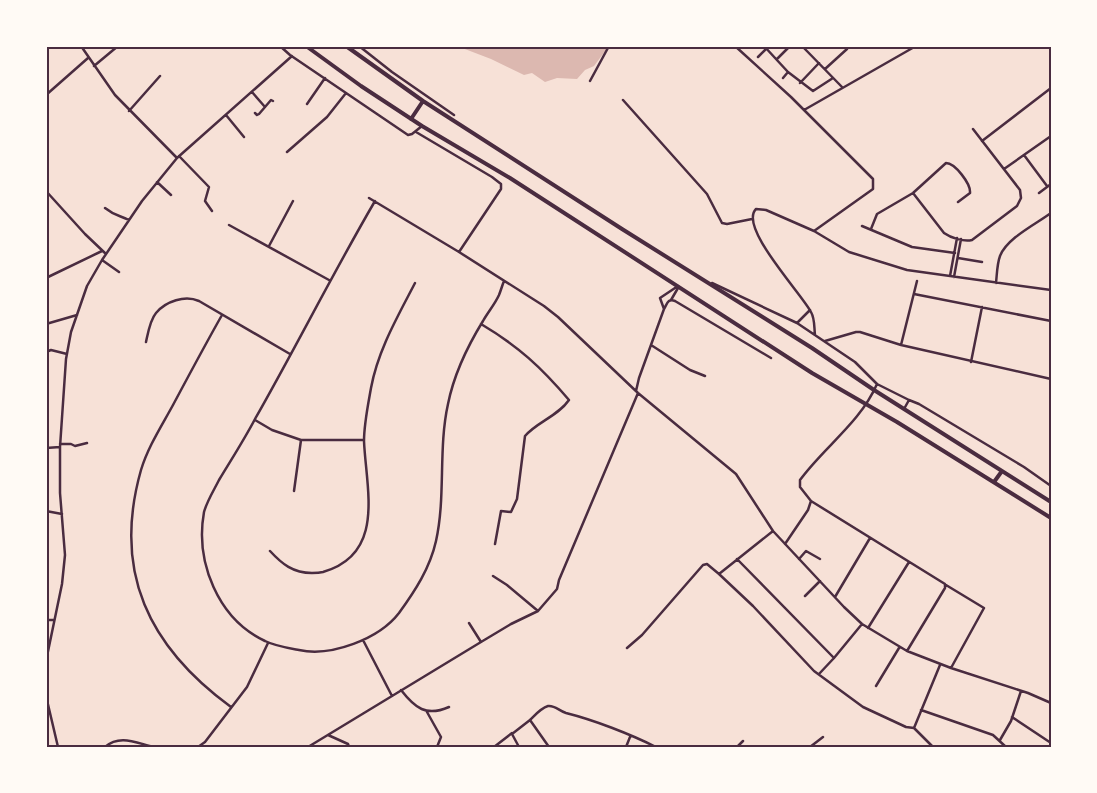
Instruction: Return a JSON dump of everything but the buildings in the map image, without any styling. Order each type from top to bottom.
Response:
[{"type":"highway","points":[[306,46],[361,86],[422,126],[497,170],[812,373],[866,404],[1051,518]]},
{"type":"highway","points":[[346,47],[423,102],[1051,502]]},
{"type":"highway","points":[[411,119],[423,102]]},
{"type":"highway","points":[[994,482],[1002,471]]},
{"type":"street","points":[[81,46],[110,90],[129,111],[209,187],[205,201],[212,211]]},
{"type":"street","points":[[111,46],[114,50]]},
{"type":"street","points":[[94,66],[118,46]]},
{"type":"street","points":[[280,46],[408,134],[416,132],[422,126]]},
{"type":"street","points":[[359,46],[392,72],[454,115]]},
{"type":"street","points":[[590,81],[610,46]]},
{"type":"street","points":[[735,46],[872,176],[874,182],[872,189],[814,231]]},
{"type":"street","points":[[777,59],[790,46]]},
{"type":"street","points":[[802,46],[842,87]]},
{"type":"street","points":[[804,110],[916,46]]},
{"type":"street","points":[[758,57],[765,48],[800,83],[815,91],[833,78]]},
{"type":"street","points":[[825,69],[847,48]]},
{"type":"street","points":[[46,661],[62,584],[65,555],[60,445],[67,354],[71,332],[91,275],[157,182],[178,157],[292,56]]},
{"type":"street","points":[[46,95],[88,58]]},
{"type":"street","points":[[800,83],[819,63]]},
{"type":"street","points":[[783,78],[788,72]]},
{"type":"street","points":[[129,111],[160,76]]},
{"type":"street","points":[[307,104],[325,78]]},
{"type":"street","points":[[982,141],[1051,88]]},
{"type":"street","points":[[252,92],[265,107]]},
{"type":"street","points":[[287,152],[327,117],[346,93]]},
{"type":"street","points":[[255,113],[258,115],[271,100],[273,101]]},
{"type":"street","points":[[622,100],[707,194],[722,223],[727,224],[752,219]]},
{"type":"street","points":[[226,115],[244,137]]},
{"type":"street","points":[[913,192],[944,233],[961,239],[972,240],[1019,204],[1021,198],[1020,190],[972,129]]},
{"type":"street","points":[[416,132],[501,184],[501,189],[459,252]]},
{"type":"street","points":[[1004,169],[1051,136]]},
{"type":"street","points":[[1024,155],[1047,186]]},
{"type":"street","points":[[871,230],[877,214],[913,192],[946,163],[955,166],[971,190],[958,202]]},
{"type":"street","points":[[492,177],[497,170]]},
{"type":"street","points":[[157,182],[170,195]]},
{"type":"street","points":[[1039,193],[1051,184]]},
{"type":"street","points":[[46,190],[106,254]]},
{"type":"street","points":[[370,198],[459,252],[558,317],[637,392],[736,474],[773,530],[798,559],[862,624],[899,648],[1051,703]]},
{"type":"street","points":[[269,246],[293,201]]},
{"type":"street","points":[[376,201],[329,280],[255,420],[226,466],[205,510],[203,536],[207,573],[219,598],[231,616],[257,637],[268,642],[310,652],[338,649],[363,640],[382,629],[397,615],[412,594],[429,560],[439,522],[443,437],[447,407],[455,378],[465,352],[499,295],[504,281]]},
{"type":"street","points":[[105,208],[116,216],[122,216],[129,220]]},
{"type":"street","points":[[815,335],[814,319],[810,310],[783,276],[757,232],[752,219],[754,210],[760,208],[814,231],[849,252],[907,270],[1051,290]]},
{"type":"street","points":[[996,283],[999,259],[1006,247],[1014,239],[1051,213]]},
{"type":"street","points":[[229,224],[329,280]]},
{"type":"street","points":[[862,226],[912,247],[955,253]]},
{"type":"street","points":[[950,276],[957,238]]},
{"type":"street","points":[[954,277],[961,239]]},
{"type":"street","points":[[46,278],[102,250]]},
{"type":"street","points":[[958,258],[982,262]]},
{"type":"street","points":[[102,260],[119,272]]},
{"type":"street","points":[[705,280],[797,323],[858,365],[877,384],[952,422],[1051,486]]},
{"type":"street","points":[[901,345],[917,281]]},
{"type":"street","points":[[270,551],[284,565],[294,571],[319,573],[335,569],[357,550],[364,535],[369,513],[364,440],[372,386],[378,362],[415,282]]},
{"type":"street","points":[[664,309],[660,298],[678,286]]},
{"type":"street","points":[[308,747],[481,642],[538,611],[557,589],[559,580],[637,392],[639,378],[664,309],[678,286]]},
{"type":"street","points":[[914,294],[1051,321]]},
{"type":"street","points":[[146,342],[156,313],[178,300],[192,298],[290,354]]},
{"type":"street","points":[[671,300],[771,358]]},
{"type":"street","points":[[971,362],[982,307]]},
{"type":"street","points":[[797,323],[810,310]]},
{"type":"street","points":[[46,324],[77,314]]},
{"type":"street","points":[[222,315],[152,442],[142,470],[131,521],[136,579],[140,594],[154,627],[187,671],[231,707]]},
{"type":"street","points":[[481,324],[534,361],[569,400],[549,419],[530,430],[525,436],[517,499],[511,512],[501,511],[495,544]]},
{"type":"street","points":[[825,341],[856,332],[971,362],[1051,379]]},
{"type":"street","points":[[651,345],[690,370],[705,376]]},
{"type":"street","points":[[46,352],[52,350],[67,354]]},
{"type":"street","points":[[877,384],[855,419],[801,478],[800,487],[810,501],[984,608],[952,668]]},
{"type":"street","points":[[904,409],[909,400]]},
{"type":"street","points":[[255,420],[272,430],[301,440],[364,440]]},
{"type":"street","points":[[294,491],[301,440]]},
{"type":"street","points":[[46,448],[71,444],[75,446],[87,443]]},
{"type":"street","points":[[785,544],[808,510],[810,501]]},
{"type":"street","points":[[46,511],[62,514]]},
{"type":"street","points":[[719,574],[773,530]]},
{"type":"street","points":[[835,597],[870,537]]},
{"type":"street","points":[[798,559],[806,551],[820,559]]},
{"type":"street","points":[[738,559],[834,658]]},
{"type":"street","points":[[868,628],[909,562]]},
{"type":"street","points":[[627,648],[642,635],[703,566],[707,564],[753,606],[800,658],[819,674],[863,707],[906,727],[914,728],[933,747]]},
{"type":"street","points":[[492,576],[507,585],[538,611]]},
{"type":"street","points":[[805,596],[820,582]]},
{"type":"street","points":[[907,651],[945,588],[945,584]]},
{"type":"street","points":[[46,620],[53,620]]},
{"type":"street","points":[[469,623],[481,642]]},
{"type":"street","points":[[819,674],[839,654],[862,624]]},
{"type":"street","points":[[363,640],[392,696]]},
{"type":"street","points":[[198,747],[205,742],[253,677],[268,642]]},
{"type":"street","points":[[876,686],[899,648]]},
{"type":"street","points":[[914,728],[940,664]]},
{"type":"street","points":[[401,690],[415,705],[427,712],[436,726],[441,737],[437,747]]},
{"type":"street","points":[[1000,740],[1008,728],[1021,691]]},
{"type":"street","points":[[46,696],[58,747]]},
{"type":"street","points":[[494,747],[549,706],[554,706],[562,712],[631,736],[656,747]]},
{"type":"street","points":[[427,712],[449,707]]},
{"type":"street","points":[[921,710],[974,728],[1000,740],[1006,747]]},
{"type":"street","points":[[1012,718],[1051,743]]},
{"type":"street","points":[[530,720],[549,747]]},
{"type":"street","points":[[513,732],[512,736],[519,747]]},
{"type":"street","points":[[328,735],[348,744],[349,747]]},
{"type":"street","points":[[626,747],[631,736]]},
{"type":"street","points":[[810,747],[823,737]]},
{"type":"street","points":[[105,747],[112,741],[119,739],[154,747]]},
{"type":"street","points":[[737,747],[743,741]]},
{"type":"shaded area","points":[[457,46],[609,46],[594,66],[585,70],[577,79],[557,78],[545,82],[532,73],[524,75],[491,59]]}]
